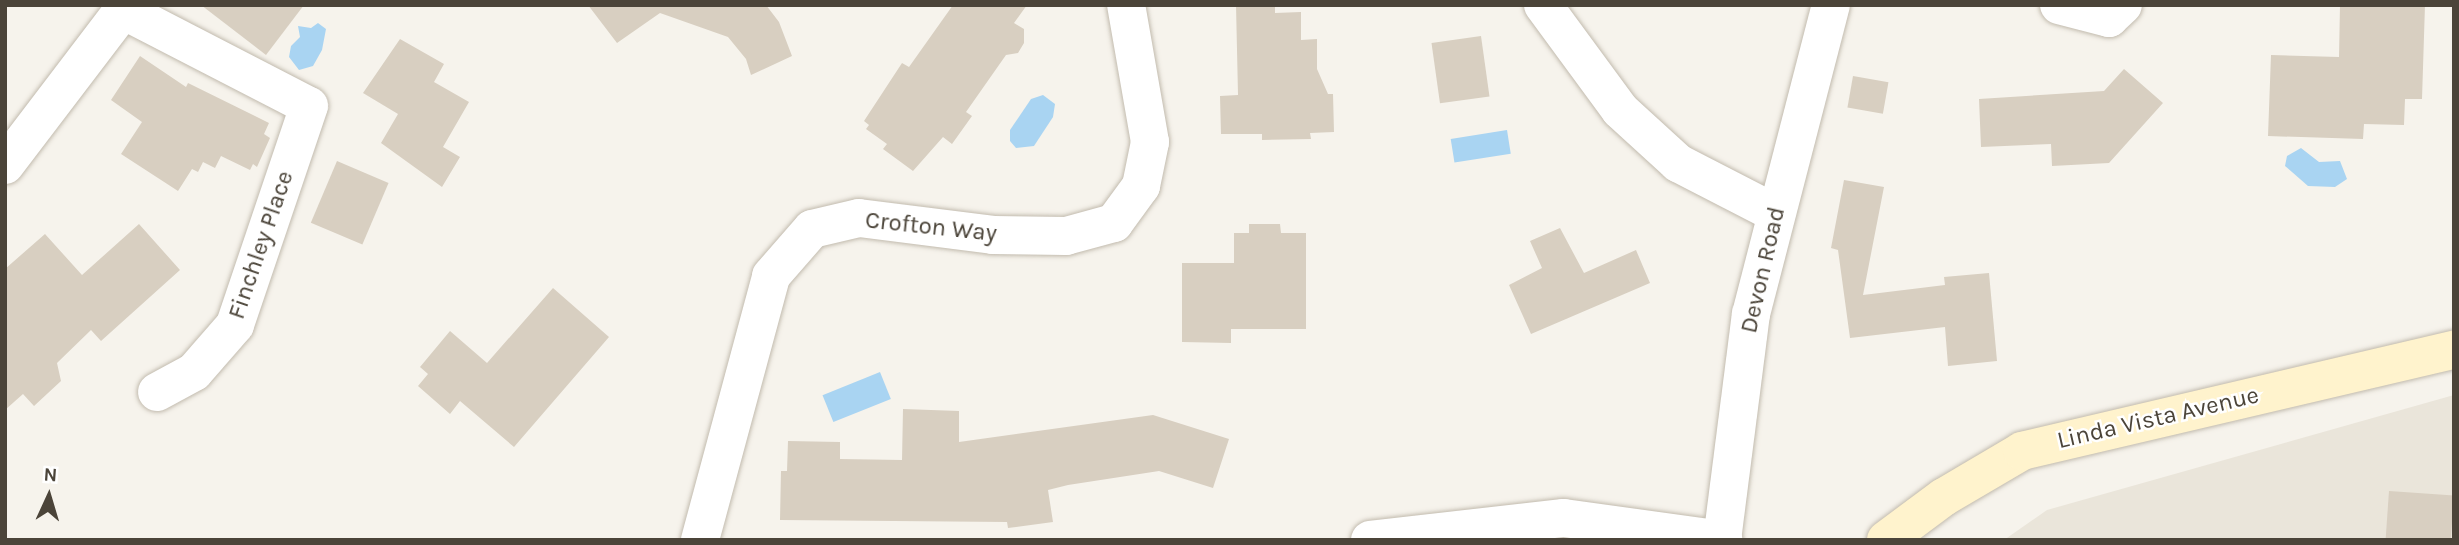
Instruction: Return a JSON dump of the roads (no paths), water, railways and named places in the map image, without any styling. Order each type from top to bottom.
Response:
[{"type":"main road","name":"Linda Vista Avenue","points":[[1886,540],[1944,497],[2022,451],[2454,350]]},
{"type":"street","name":"Crofton Way","points":[[700,540],[771,276],[812,229],[859,218],[993,235],[1066,236],[1114,223],[1141,186],[1150,142],[1126,5]]},
{"type":"street","points":[[1543,5],[1620,110],[1678,163],[1775,213]]},
{"type":"street","name":"Devon Road","points":[[1723,540],[1741,376],[1775,213],[1831,5]]},
{"type":"street","points":[[2059,5],[2109,18],[2123,5]]},
{"type":"street","points":[[5,165],[125,8]]},
{"type":"street","name":"Finchley Place","points":[[125,8],[309,106],[235,325],[194,372],[157,392]]},
{"type":"street","points":[[1370,540],[1564,518],[1723,540]]},
{"type":"water","points":[[318,23],[326,29],[322,50],[313,66],[299,70],[289,57],[291,46],[300,37],[298,26],[311,28]]},
{"type":"water","points":[[1043,95],[1055,104],[1053,117],[1034,146],[1016,148],[1010,141],[1010,130],[1031,99]]},
{"type":"water","points":[[1507,130],[1511,154],[1454,163],[1451,139]]},
{"type":"water","points":[[2301,148],[2319,162],[2340,161],[2347,179],[2335,187],[2308,186],[2285,166],[2287,156]]},
{"type":"water","points":[[880,372],[891,399],[833,422],[823,395]]}]
